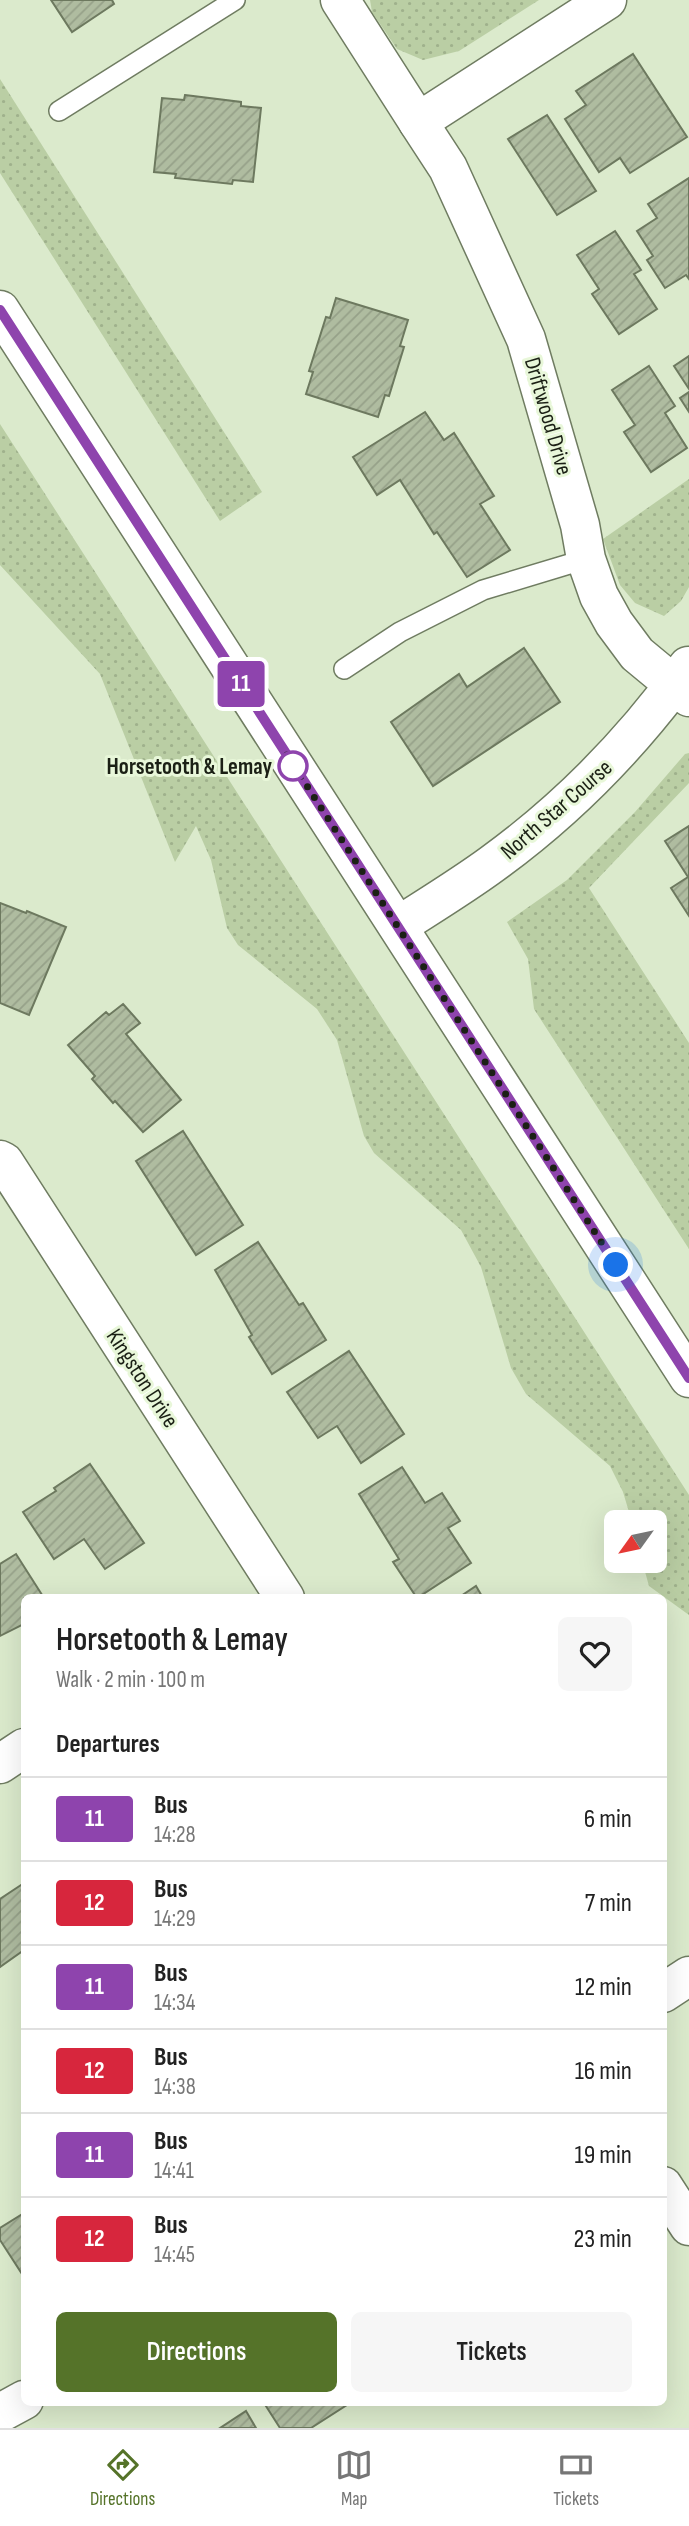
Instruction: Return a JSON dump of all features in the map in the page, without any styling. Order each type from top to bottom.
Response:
[{"type":"street","name":"Driftwood Drive","points":[[340,0],[448,168],[526,339],[580,525],[586,559],[599,596],[614,623],[637,654],[684,682]]},
{"type":"street","points":[[418,122],[607,0]]},
{"type":"street","points":[[0,310],[689,1378]]},
{"type":"street","name":"North Star Course","points":[[398,926],[492,865],[559,812],[620,752],[684,682]]},
{"type":"street","name":"Kingston Drive","points":[[0,1160],[4,1162],[274,1594]]},
{"type":"street","points":[[0,1764],[21,1750]]},
{"type":"street","points":[[667,1990],[689,1976]]},
{"type":"street","points":[[667,2192],[689,2226]]},
{"type":"street","points":[[0,2413],[21,2402]]},
{"type":"lane","points":[[59,111],[235,0]]},
{"type":"lane","points":[[344,669],[400,632],[483,590],[586,559]]},
{"type":"green space","points":[[370,0],[539,0],[459,51],[423,60],[397,49],[372,12]]},
{"type":"green space","points":[[0,79],[262,492],[220,521],[0,173]]},
{"type":"green space","points":[[0,424],[689,1495],[689,1615],[667,1599],[667,1594],[660,1594],[649,1586],[645,1573],[667,1573],[667,1510],[628,1510],[610,1466],[526,1394],[511,1368],[481,1267],[461,1230],[374,1153],[364,1136],[337,1040],[317,1009],[238,945],[227,928],[211,860],[196,826],[175,862],[100,674],[0,565]]},
{"type":"green space","points":[[689,479],[689,587],[681,601],[664,616],[635,603],[620,585],[603,539]]},
{"type":"green space","points":[[689,753],[689,783],[589,888],[689,1043],[689,1249],[534,1009],[528,959],[507,922],[567,880],[635,812],[685,754]]},
{"type":"building","points":[[51,0],[112,0],[114,4],[72,32]]},
{"type":"building","points":[[633,54],[687,137],[630,173],[620,158],[599,172],[565,119],[586,105],[576,91]]},
{"type":"building","points":[[185,95],[241,102],[241,106],[261,108],[253,182],[233,180],[232,184],[175,178],[176,174],[154,172],[162,98],[184,100]]},
{"type":"building","points":[[547,115],[596,191],[557,215],[508,139]]},
{"type":"building","points":[[689,178],[689,279],[686,275],[665,288],[647,260],[653,256],[637,231],[657,218],[648,204]]},
{"type":"building","points":[[615,231],[641,270],[634,274],[657,309],[619,334],[592,294],[599,289],[577,255]]},
{"type":"building","points":[[336,298],[408,320],[400,346],[404,347],[389,396],[385,395],[378,417],[306,394],[313,372],[309,371],[326,317],[330,318]]},
{"type":"building","points":[[689,356],[689,389],[674,366]]},
{"type":"building","points":[[649,366],[675,406],[665,413],[687,448],[651,472],[624,432],[635,425],[612,390]]},
{"type":"building","points":[[689,392],[689,412],[680,398]]},
{"type":"building","points":[[425,412],[444,440],[454,433],[494,496],[480,504],[510,550],[467,577],[437,532],[434,534],[400,480],[377,495],[353,457]]},
{"type":"building","points":[[524,648],[560,702],[433,786],[391,722],[459,674],[467,687]]},
{"type":"building","points":[[689,826],[689,916],[671,888],[688,877],[665,841]]},
{"type":"building","points":[[0,903],[66,927],[29,1015],[0,1003]]},
{"type":"building","points":[[123,1004],[140,1023],[126,1034],[181,1100],[143,1132],[92,1079],[95,1076],[68,1045],[106,1012],[109,1015]]},
{"type":"building","points":[[183,1131],[243,1225],[196,1255],[136,1161]]},
{"type":"building","points":[[258,1242],[299,1305],[303,1303],[326,1340],[272,1374],[249,1337],[252,1335],[215,1270]]},
{"type":"building","points":[[349,1351],[404,1434],[361,1463],[337,1426],[318,1438],[287,1392]]},
{"type":"building","points":[[90,1464],[144,1543],[105,1569],[84,1539],[54,1559],[23,1512],[56,1491],[54,1488]]},
{"type":"building","points":[[402,1467],[425,1503],[442,1493],[460,1521],[448,1528],[471,1563],[423,1594],[414,1594],[393,1562],[399,1559],[359,1494]]},
{"type":"building","points":[[16,1554],[41,1594],[21,1594],[21,1626],[0,1636],[0,1564]]},
{"type":"building","points":[[476,1586],[481,1594],[464,1594]]},
{"type":"building","points":[[21,1885],[21,1952],[0,1967],[0,1899]]},
{"type":"building","points":[[21,2215],[21,2272],[0,2240],[0,2228]]},
{"type":"building","points":[[266,2406],[345,2406],[311,2428],[280,2428]]},
{"type":"building","points":[[246,2411],[256,2428],[220,2428]]},
{"type":"bus line","name":"11","points":[[0,310],[689,1378]]},
{"type":"place","name":"Horsetooth & Lemay","points":[[293,766]]},
{"type":"route","points":[[293,766],[287,755],[616,1265]]}]
